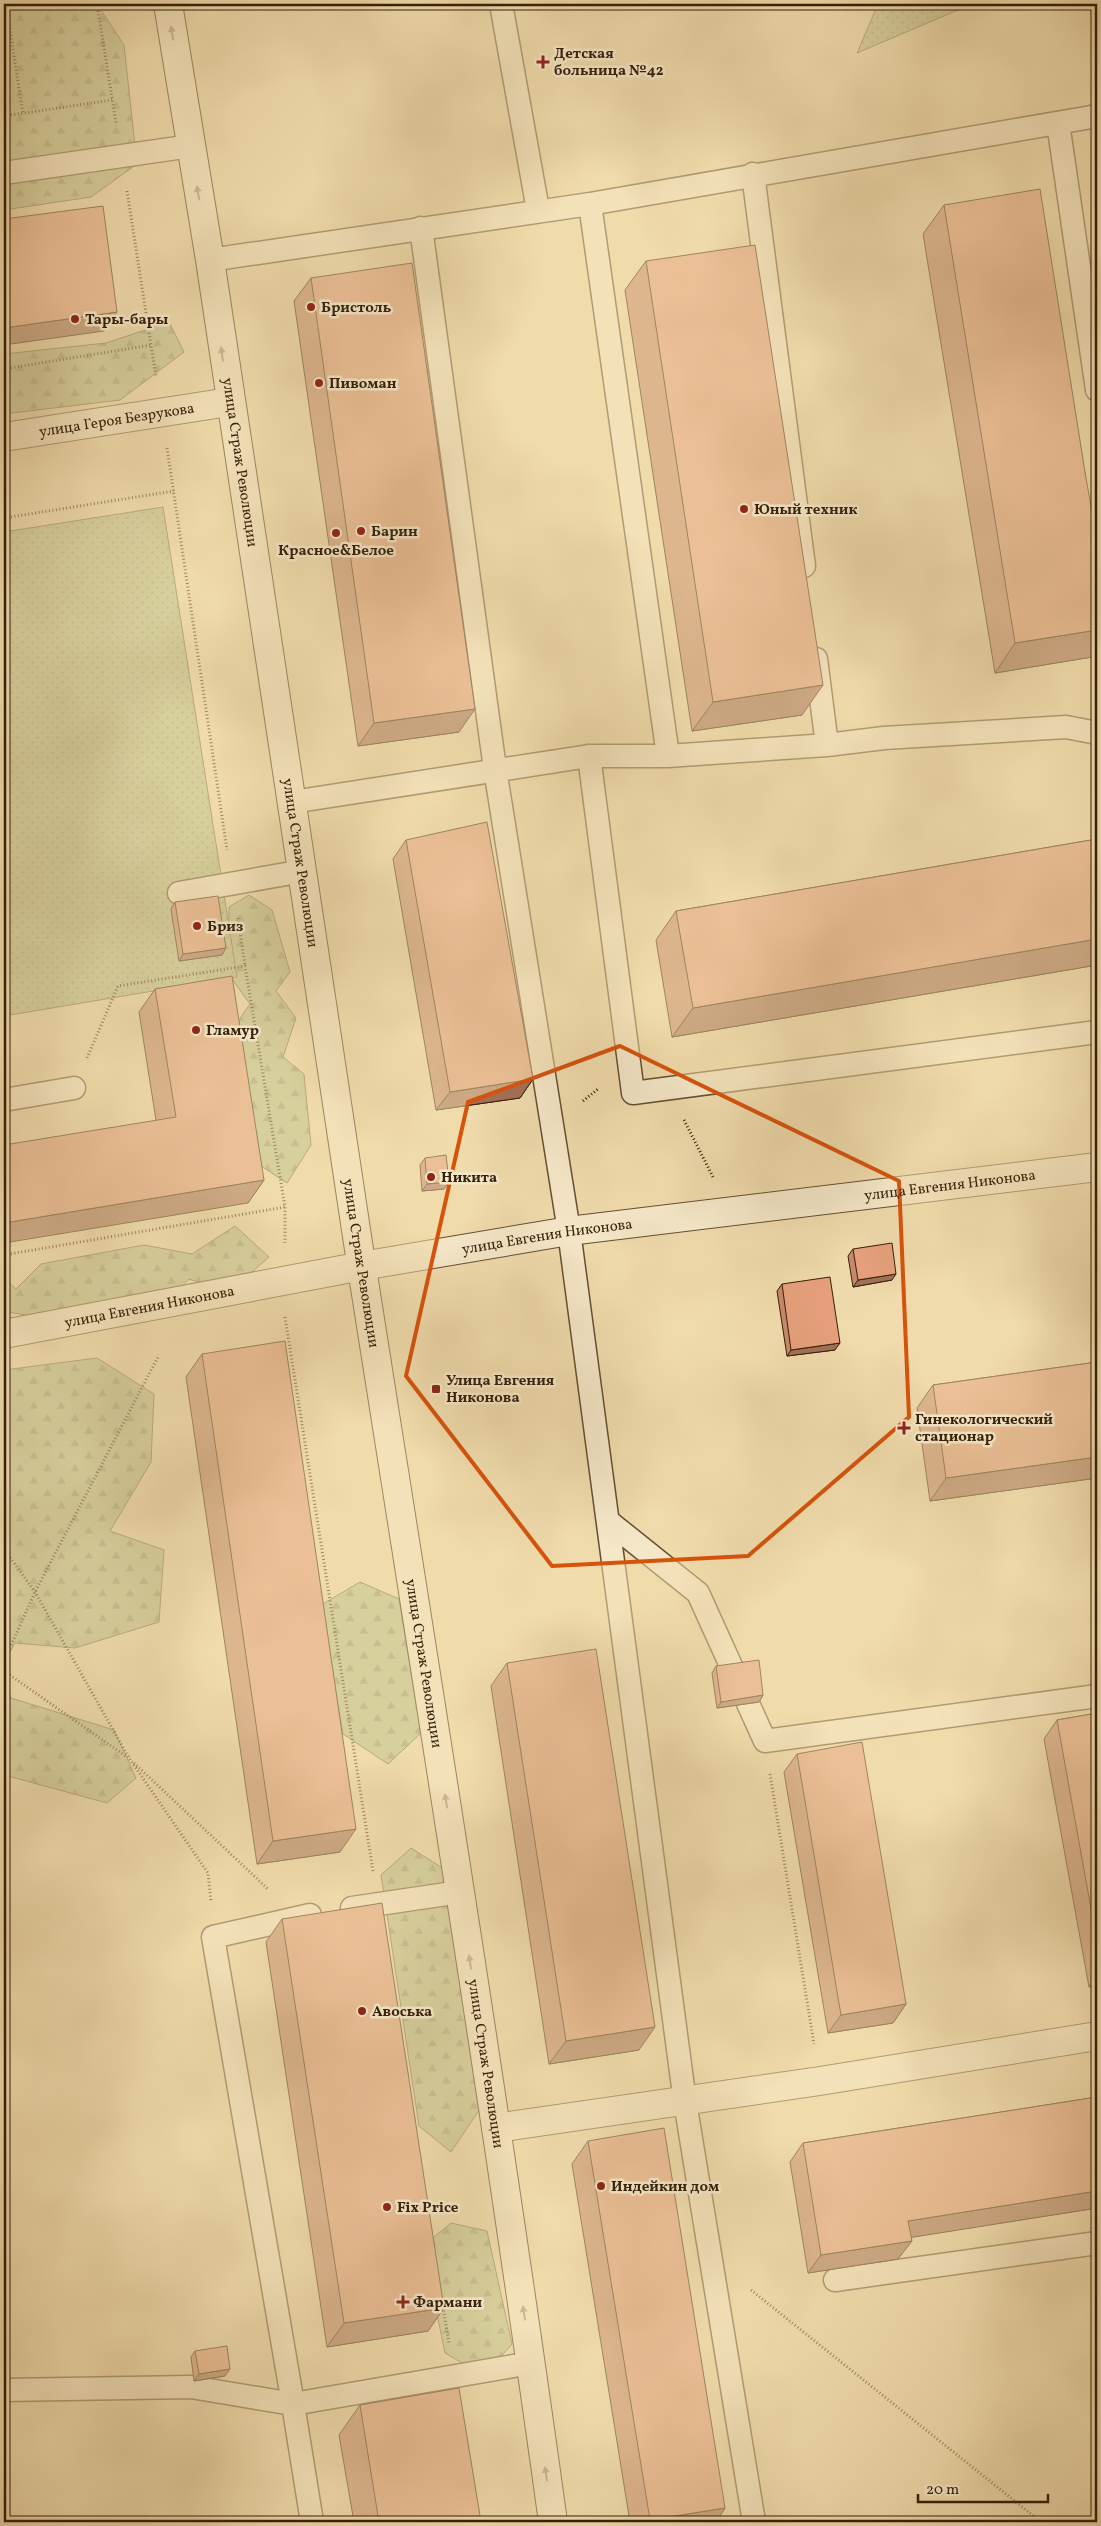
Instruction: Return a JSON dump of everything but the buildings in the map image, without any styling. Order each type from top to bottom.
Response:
[{"type":"street","name":"улица Страж Революции","points":[[168,4],[210,260],[362,1266],[460,1892],[553,2522]]},
{"type":"street","name":"улица Героя Безрукова","points":[[4,437],[230,402]]},
{"type":"street","name":"улица Евгения Никонова","points":[[4,1334],[286,1282],[362,1266],[569,1231],[1097,1167]]},
{"type":"street","points":[[496,2128],[685,2102],[1097,2036]]},
{"type":"lane","points":[[501,4],[538,210]]},
{"type":"lane","points":[[210,260],[538,210],[590,204],[752,174],[1097,116]]},
{"type":"lane","points":[[1058,123],[1097,390]]},
{"type":"lane","points":[[4,173],[191,146]]},
{"type":"lane","points":[[752,174],[807,588]]},
{"type":"lane","points":[[590,204],[668,756]]},
{"type":"lane","points":[[421,228],[495,770],[569,1231],[685,2102],[754,2522]]},
{"type":"lane","points":[[813,637],[827,745]]},
{"type":"lane","points":[[292,802],[589,756],[668,756],[827,745],[884,738],[1066,727],[1097,734]]},
{"type":"lane","points":[[589,756],[633,1093],[1097,1032]]},
{"type":"lane","points":[[179,893],[303,871]]},
{"type":"lane","points":[[4,1100],[74,1088]]},
{"type":"lane","points":[[608,1522],[698,1593],[765,1741],[1097,1696]]},
{"type":"lane","points":[[312,2522],[213,1937],[298,1916],[460,1892]]},
{"type":"lane","points":[[835,2280],[1097,2243]]},
{"type":"lane","points":[[4,2390],[192,2387],[293,2404],[531,2363]]},
{"type":"path","points":[[6,4],[23,114]]},
{"type":"path","points":[[97,4],[162,413],[232,883],[285,1207],[285,1319],[378,1904]]},
{"type":"path","points":[[4,116],[112,100]]},
{"type":"path","points":[[4,368],[151,345]]},
{"type":"path","points":[[4,518],[174,492]]},
{"type":"path","points":[[74,1088],[118,986],[245,966]]},
{"type":"path","points":[[552,1126],[629,1063]]},
{"type":"path","points":[[668,1088],[730,1212]]},
{"type":"path","points":[[4,1255],[285,1207]]},
{"type":"path","points":[[4,1661],[34,1592],[159,1355]]},
{"type":"path","points":[[4,1549],[34,1592],[129,1758],[208,1873],[213,1937]]},
{"type":"path","points":[[4,1671],[129,1758],[298,1916]]},
{"type":"path","points":[[765,1741],[820,2081]]},
{"type":"path","points":[[710,2257],[1042,2522]]},
{"type":"path","points":[[441,2297],[454,2376]]},
{"type":"highlighted area","points":[[620,1046],[899,1181],[909,1417],[748,1556],[552,1566],[406,1376],[468,1102]]},
{"type":"green space","points":[[4,4],[97,4],[124,45],[137,164],[91,197],[4,210]]},
{"type":"green space","points":[[878,4],[972,4],[857,53]]},
{"type":"green space","points":[[169,322],[184,352],[120,400],[4,414],[4,354],[106,343]]},
{"type":"green space","points":[[163,507],[237,977],[4,1016],[4,532]]},
{"type":"green space","points":[[249,895],[272,910],[290,972],[276,991],[296,1018],[283,1057],[304,1074],[311,1145],[287,1183],[258,1164],[237,1023],[250,1004],[229,975],[229,907]]},
{"type":"green space","points":[[235,1226],[269,1257],[229,1292],[189,1279],[165,1304],[54,1320],[8,1312],[4,1316],[4,1278],[16,1289],[41,1264],[144,1245],[192,1254]]},
{"type":"green space","points":[[97,1358],[154,1394],[151,1462],[110,1531],[164,1550],[159,1622],[75,1648],[15,1643],[4,1663],[4,1370]]},
{"type":"green space","points":[[360,1582],[399,1599],[421,1733],[388,1764],[343,1734],[321,1605]]},
{"type":"green space","points":[[4,1678],[11,1698],[114,1730],[136,1778],[107,1803],[4,1775]]},
{"type":"green space","points":[[411,1848],[444,1869],[480,2109],[451,2152],[419,2126],[381,1875]]},
{"type":"green space","points":[[451,2223],[487,2231],[512,2344],[484,2376],[445,2353],[423,2246]]},
{"type":"place","name":"Детская больница №42","points":[[543,62]]},
{"type":"place","name":"Бристоль","points":[[311,307]]},
{"type":"place","name":"Тары-бары","points":[[75,319]]},
{"type":"place","name":"Пивоман","points":[[319,383]]},
{"type":"place","name":"Юный техник","points":[[744,509]]},
{"type":"place","name":"Барин","points":[[361,531]]},
{"type":"place","name":"Красное&Белое","points":[[336,533]]},
{"type":"place","name":"Бриз","points":[[197,926]]},
{"type":"place","name":"Гламур","points":[[196,1030]]},
{"type":"place","name":"Никита","points":[[431,1177]]},
{"type":"place","name":"Улица Евгения Никонова","points":[[436,1389]]},
{"type":"place","name":"Гинекологический стационар","points":[[904,1428]]},
{"type":"place","name":"Авоська","points":[[362,2011]]},
{"type":"place","name":"Индейкин дом","points":[[601,2186]]},
{"type":"place","name":"Fix Price","points":[[387,2207]]},
{"type":"place","name":"Фармани","points":[[403,2302]]}]
